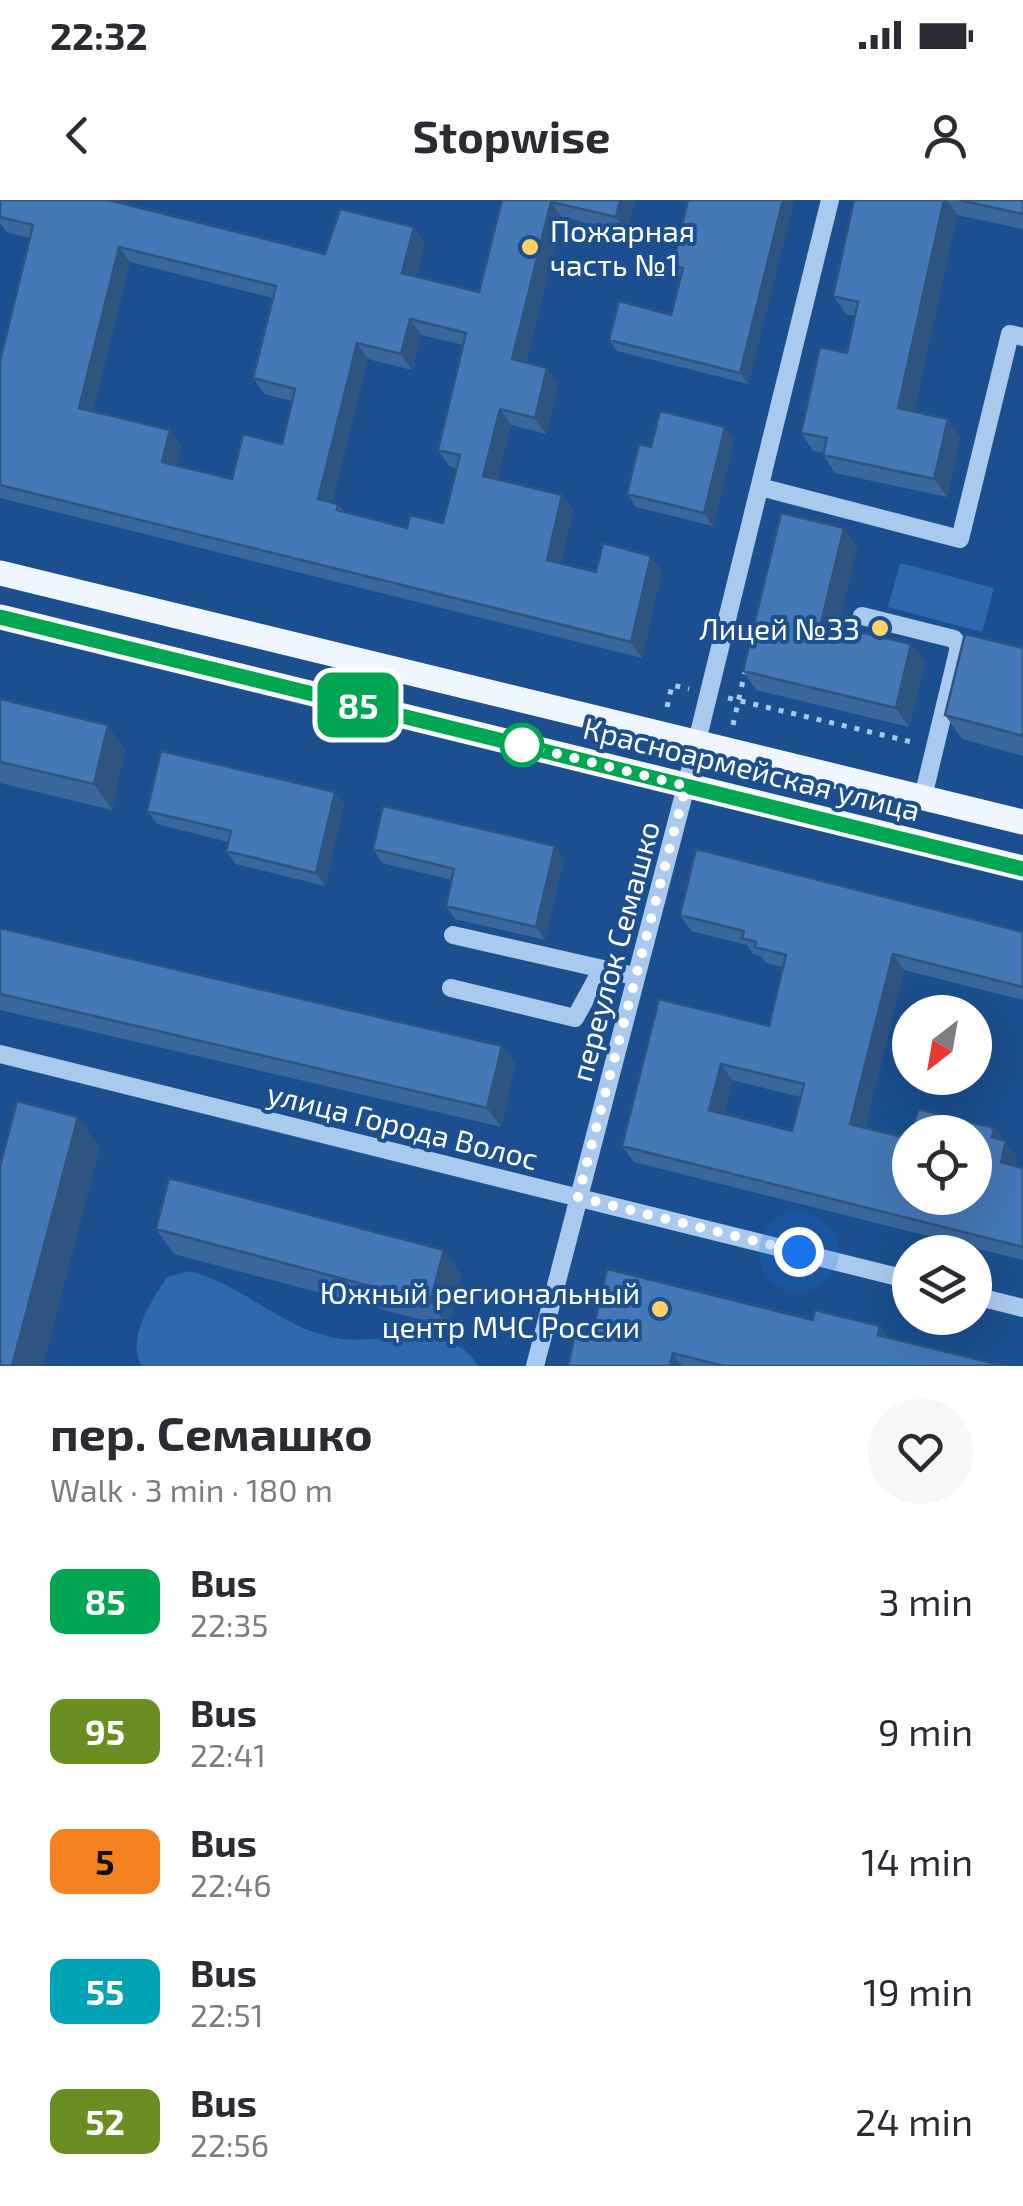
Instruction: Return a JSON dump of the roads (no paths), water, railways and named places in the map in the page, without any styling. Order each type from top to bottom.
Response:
[{"type":"main road","name":"Красноармейская улица","points":[[0,573],[1023,822]]},
{"type":"main road","name":"Красноармейская улица","points":[[0,617],[1023,868]]},
{"type":"street","name":"переулок Семашко","points":[[536,1366],[697,743],[830,200]]},
{"type":"street","points":[[760,488],[960,539],[1010,334],[1023,338]]},
{"type":"street","points":[[862,616],[954,639],[959,647],[922,798]]},
{"type":"street","points":[[453,935],[634,976]]},
{"type":"street","points":[[451,988],[574,1018],[602,968]]},
{"type":"street","name":"улица Города Волос","points":[[0,1054],[892,1276]]},
{"type":"street","points":[[992,1300],[1023,1308]]},
{"type":"place","name":"Пожарная часть №1","points":[[530,247]]},
{"type":"place","name":"Лицей №33","points":[[880,628]]},
{"type":"place","name":"Южный региональный центр МЧС России","points":[[660,1309]]}]
